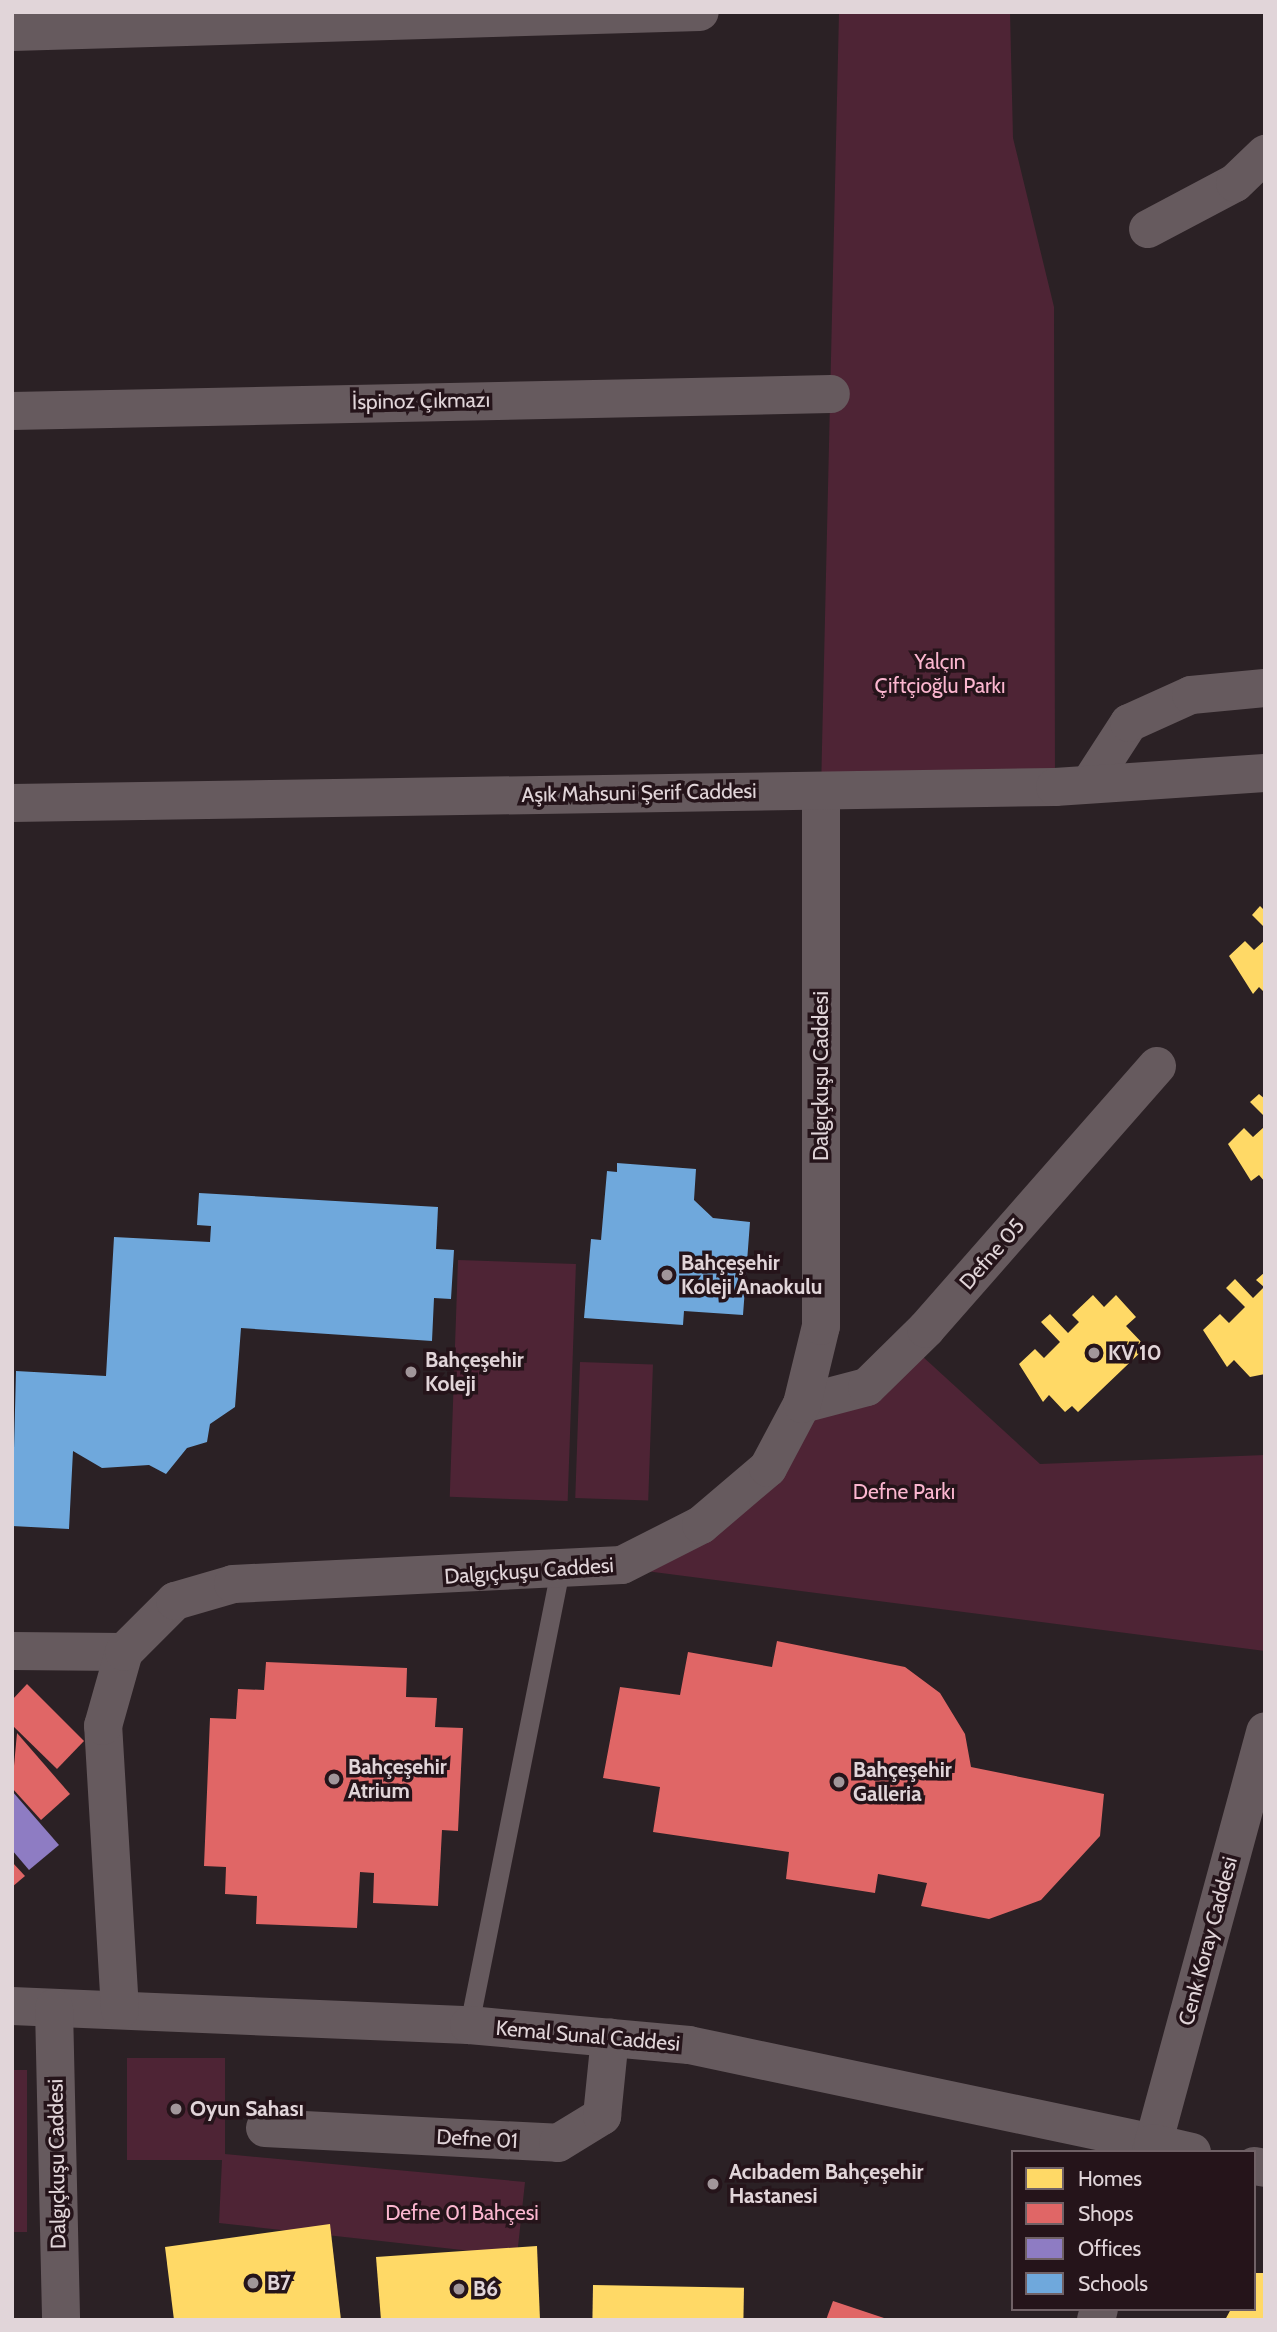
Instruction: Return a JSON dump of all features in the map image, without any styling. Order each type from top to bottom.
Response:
[{"type":"street","points":[[12,32],[701,12]]},
{"type":"street","points":[[1148,229],[1235,183],[1265,154]]},
{"type":"street","name":"İspinoz Çıkmazı","points":[[12,411],[831,394]]},
{"type":"street","points":[[1092,780],[1129,723],[1191,695],[1265,688]]},
{"type":"street","name":"Aşık Mahsuni Şerif Caddesi","points":[[12,803],[1055,787],[1092,780],[1265,773]]},
{"type":"street","name":"Dalgıçkuşu Caddesi","points":[[120,2010],[103,1726],[124,1652],[175,1601],[233,1584],[622,1564],[701,1525],[768,1468],[802,1404],[821,1326],[821,791]]},
{"type":"street","name":"Defne 05","points":[[802,1404],[867,1387],[926,1329],[1157,1066]]},
{"type":"street","points":[[12,1651],[124,1652]]},
{"type":"street","name":"Cenk Koray Caddesi","points":[[1152,2148],[1265,1731]]},
{"type":"street","name":"Kemal Sunal Caddesi","points":[[12,2006],[469,2025],[689,2045],[1152,2148],[1172,2150]]},
{"type":"street","name":"Dalgıçkuşu Caddesi","points":[[54,2007],[61,2320]]},
{"type":"street","name":"Defne 01","points":[[265,2128],[558,2143],[602,2116],[610,2036]]},
{"type":"lane","points":[[469,2025],[560,1569]]},
{"type":"green space","name":"Yalçın Çiftçioğlu Parkı","points":[[839,12],[1010,12],[1013,138],[1054,307],[1055,787],[821,791]]},
{"type":"green space","points":[[458,1260],[576,1264],[568,1501],[450,1497]]},
{"type":"green space","name":"Defne Parkı","points":[[910,1345],[1040,1464],[1265,1455],[1265,1651],[607,1566],[701,1525],[802,1404]]},
{"type":"green space","points":[[580,1362],[653,1365],[648,1500],[575,1498]]},
{"type":"green space","name":"Defne 01 Bahçesi","points":[[127,2058],[225,2058],[225,2154],[525,2182],[517,2256],[219,2223],[222,2160],[127,2160]]},
{"type":"green space","points":[[12,2070],[27,2070],[27,2232],[12,2232]]},
{"type":"building: Homes","points":[[1260,906],[1265,911],[1265,928],[1252,915]]},
{"type":"building: Homes","points":[[1265,940],[1265,993],[1259,987],[1253,994],[1229,956],[1245,941],[1254,950]]},
{"type":"building: Homes","points":[[1259,1094],[1265,1099],[1265,1117],[1250,1102]]},
{"type":"building: Homes","points":[[1265,1126],[1265,1182],[1259,1175],[1251,1181],[1228,1144],[1244,1128],[1253,1137]]},
{"type":"building: Homes","points":[[1265,1272],[1265,1374],[1250,1377],[1234,1360],[1227,1367],[1203,1330],[1220,1314],[1229,1323],[1245,1307],[1226,1288],[1235,1279],[1253,1298],[1264,1287],[1256,1280]]},
{"type":"building: Homes","name":"KV 10","points":[[1093,1295],[1104,1307],[1116,1295],[1136,1317],[1126,1326],[1146,1347],[1078,1412],[1072,1406],[1065,1412],[1049,1395],[1043,1402],[1019,1364],[1035,1349],[1044,1358],[1060,1342],[1041,1322],[1050,1314],[1068,1333],[1079,1322],[1072,1315]]},
{"type":"building: Homes","name":"B7","points":[[330,2224],[341,2320],[174,2320],[165,2247]]},
{"type":"building: Homes","name":"B6","points":[[537,2246],[540,2320],[381,2320],[376,2257]]},
{"type":"building: Homes","points":[[1256,2273],[1265,2273],[1265,2320],[1225,2320],[1230,2311],[1256,2311]]},
{"type":"building: Homes","points":[[593,2285],[744,2288],[743,2320],[592,2320]]},
{"type":"building: Shops","name":"Bahçeşehir Galleria","points":[[777,1641],[905,1667],[940,1693],[965,1734],[971,1767],[1104,1794],[1100,1836],[1041,1900],[989,1919],[921,1906],[927,1883],[878,1874],[875,1893],[786,1879],[789,1852],[653,1832],[660,1787],[603,1778],[620,1687],[680,1695],[688,1652],[772,1667]]},
{"type":"building: Shops","name":"Bahçeşehir Atrium","points":[[266,1662],[407,1668],[406,1697],[437,1698],[435,1727],[463,1728],[458,1831],[442,1830],[438,1906],[373,1903],[374,1873],[360,1872],[357,1928],[256,1924],[257,1896],[225,1894],[226,1867],[204,1866],[210,1718],[236,1719],[238,1689],[264,1690]]},
{"type":"building: Shops","points":[[27,1684],[84,1741],[57,1769],[12,1725],[12,1700]]},
{"type":"building: Shops","points":[[17,1733],[70,1794],[41,1820],[12,1788]]},
{"type":"building: Shops","points":[[12,1862],[25,1876],[12,1887]]},
{"type":"building: Shops","points":[[833,2301],[887,2319],[887,2320],[826,2320]]},
{"type":"building: Offices","points":[[12,1791],[59,1845],[29,1870],[12,1850]]},
{"type":"building: Schools","name":"Bahçeşehir Koleji Anaokulu","points":[[617,1163],[696,1169],[694,1200],[713,1218],[750,1222],[743,1315],[684,1311],[683,1325],[584,1318],[591,1239],[601,1240],[607,1171],[617,1172]]},
{"type":"building: Schools","name":"Bahçeşehir Koleji","points":[[199,1193],[438,1207],[436,1249],[454,1250],[451,1299],[434,1298],[432,1341],[241,1328],[235,1407],[210,1424],[207,1442],[187,1448],[166,1474],[149,1465],[102,1468],[73,1451],[69,1529],[12,1526],[16,1371],[106,1376],[114,1237],[210,1242],[211,1226],[197,1225]]},
{"type":"place","name":"Bahçeşehir Koleji Anaokulu","points":[[667,1275]]},
{"type":"place","name":"KV 10","points":[[1094,1353]]},
{"type":"place","name":"Bahçeşehir Koleji","points":[[411,1372]]},
{"type":"place","name":"Bahçeşehir Atrium","points":[[334,1779]]},
{"type":"place","name":"Bahçeşehir Galleria","points":[[839,1782]]},
{"type":"place","name":"Oyun Sahası","points":[[176,2109]]},
{"type":"place","name":"Acıbadem Bahçeşehir Hastanesi","points":[[713,2184]]},
{"type":"place","name":"B7","points":[[253,2283]]},
{"type":"place","name":"B6","points":[[459,2289]]}]
